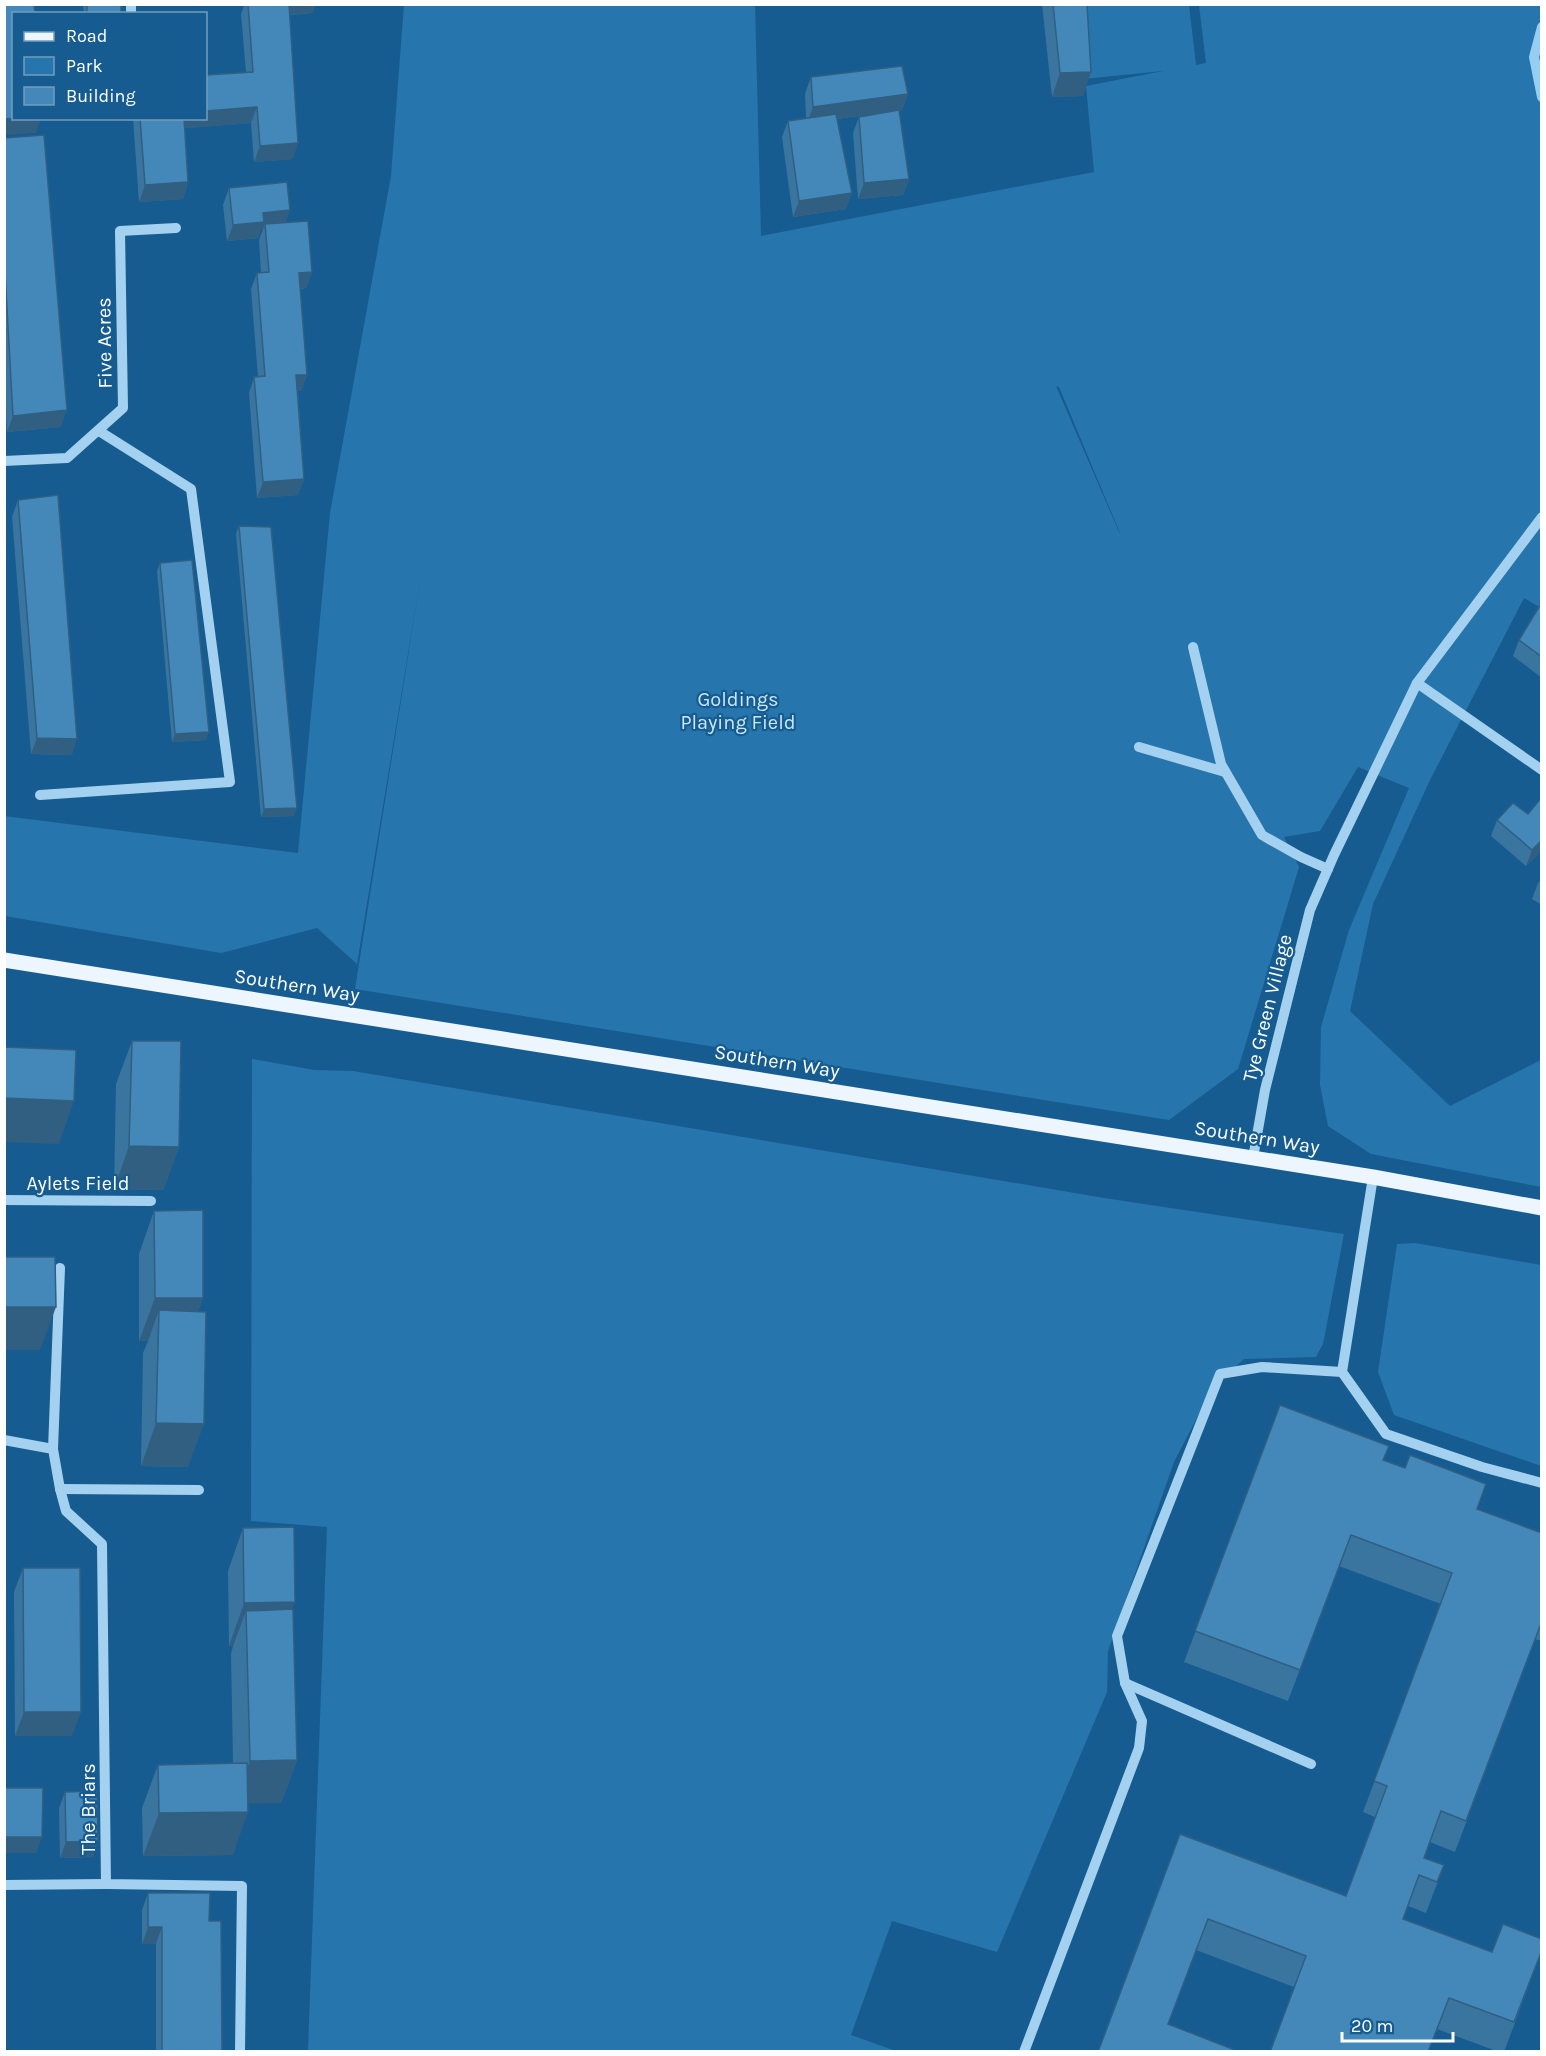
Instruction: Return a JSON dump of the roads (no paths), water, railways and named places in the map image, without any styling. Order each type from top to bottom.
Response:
[{"type":"main road","name":"Southern Way","points":[[4,960],[1373,1176],[1542,1208]]},
{"type":"street","name":"Five Acres","points":[[4,461],[67,458],[123,408],[120,231],[176,228]]},
{"type":"street","points":[[40,795],[230,782],[191,489],[99,431]]},
{"type":"street","name":"Tye Green Village","points":[[1253,1158],[1265,1090],[1310,910],[1328,869],[1417,683],[1542,518]]},
{"type":"street","points":[[1193,647],[1221,764],[1262,835],[1328,869]]},
{"type":"street","points":[[1417,683],[1542,770]]},
{"type":"street","points":[[1139,747],[1225,772]]},
{"type":"street","points":[[1373,1176],[1342,1372],[1386,1434],[1482,1467],[1542,1483]]},
{"type":"street","name":"Aylets Field","points":[[4,1200],[151,1201]]},
{"type":"street","name":"The Briars","points":[[60,1268],[53,1449],[66,1511],[102,1544],[106,1884]]},
{"type":"street","points":[[1024,2052],[1139,1748],[1142,1721],[1125,1683],[1117,1636],[1220,1374],[1262,1366],[1342,1372]]},
{"type":"street","points":[[4,1440],[53,1449]]},
{"type":"street","points":[[60,1489],[199,1490]]},
{"type":"street","points":[[1125,1683],[1311,1764]]},
{"type":"street","points":[[4,1885],[242,1886],[240,2052]]},
{"type":"waterway","points":[[1542,27],[1534,57],[1542,97]]},
{"type":"park label","name":"Goldings Playing Field","points":[[738,710]]}]
